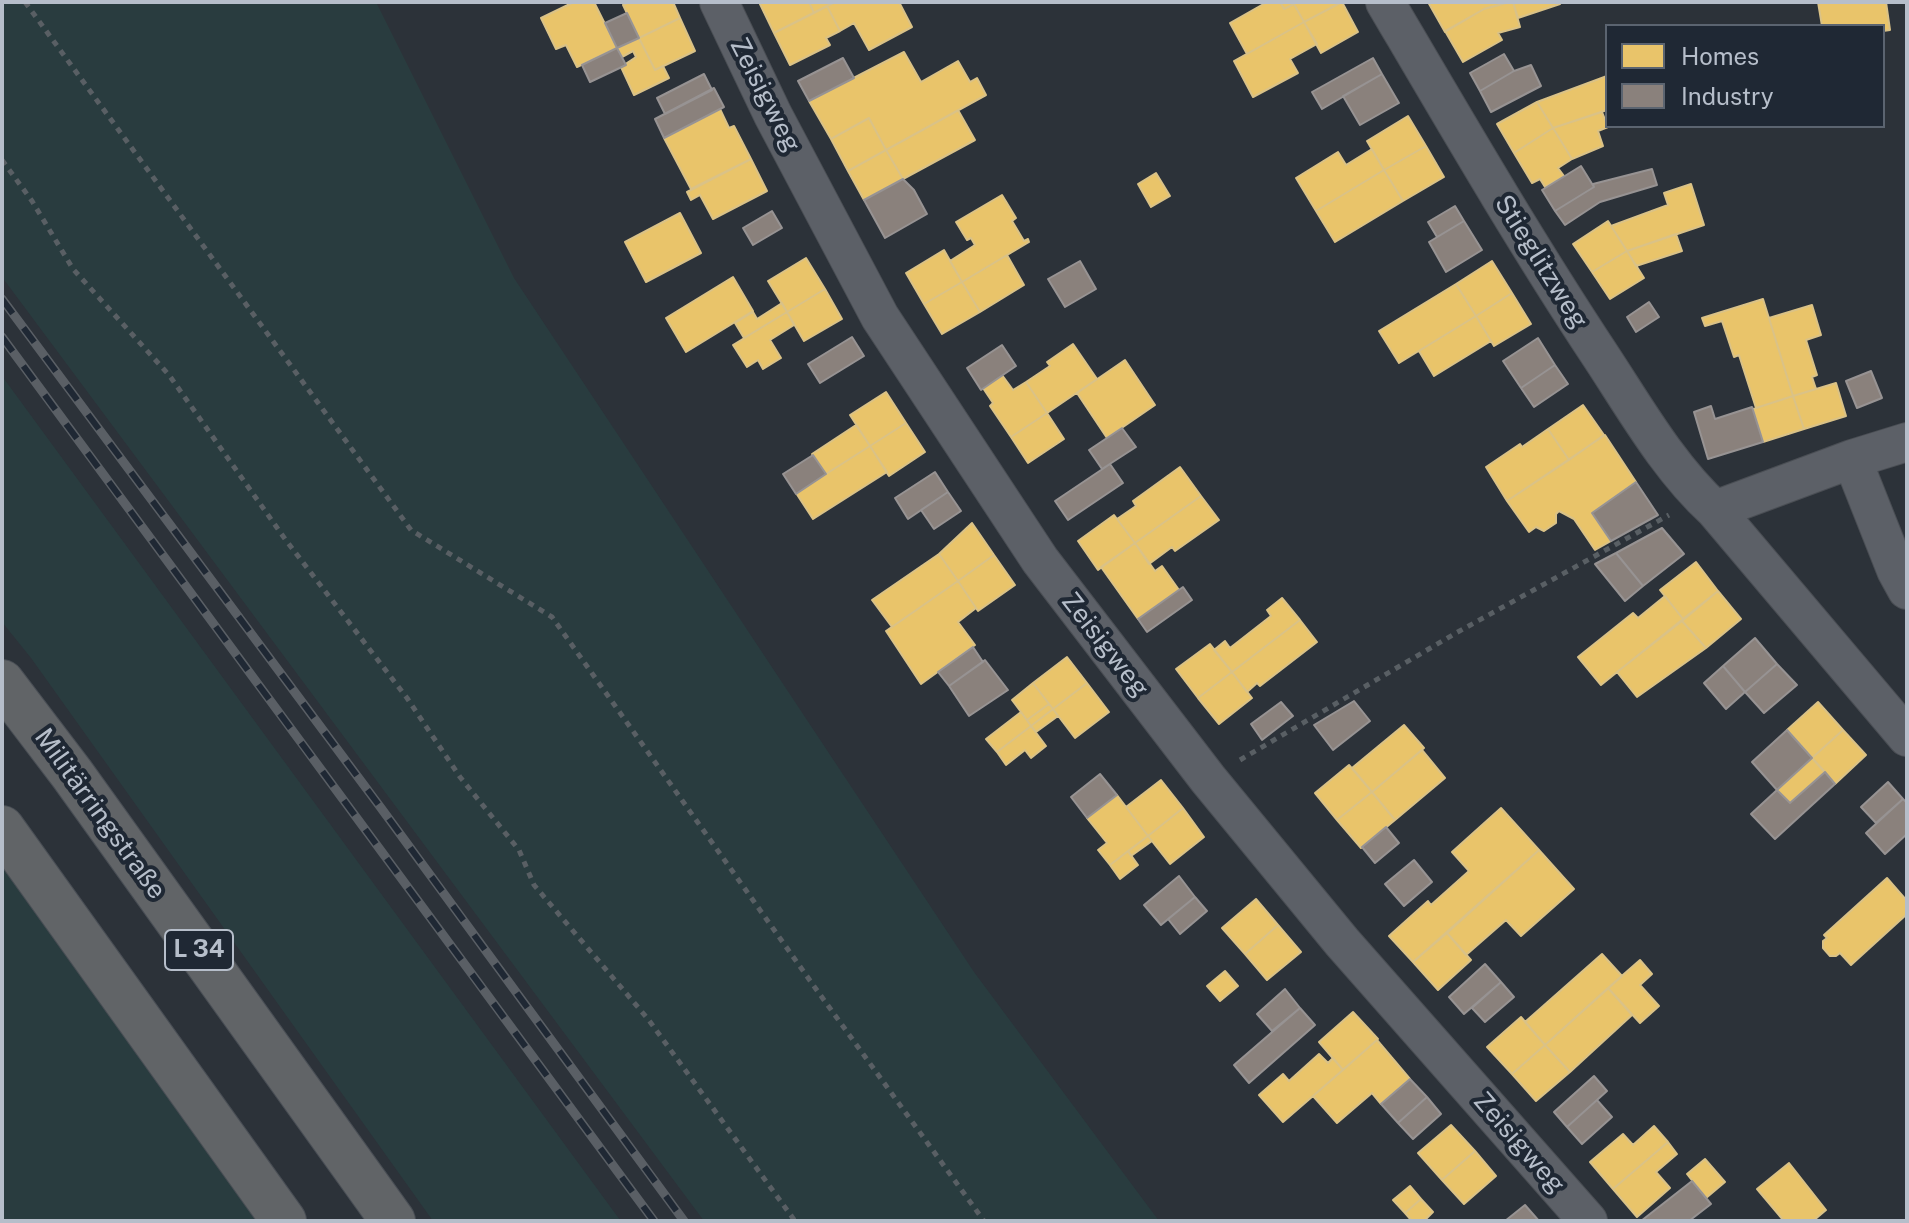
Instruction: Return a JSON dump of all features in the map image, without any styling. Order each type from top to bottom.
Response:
[{"type":"highway","name":"Militärringstraße","points":[[2,682],[72,774],[393,1221]]},
{"type":"highway","points":[[2,828],[284,1221]]},
{"type":"street","name":"Zeisigweg","points":[[719,2],[773,115],[880,317],[1040,560],[1208,779],[1342,942],[1588,1221]]},
{"type":"street","name":"Stieglitzweg","points":[[1385,2],[1541,265],[1658,444],[1907,737]]},
{"type":"street","points":[[1708,504],[1907,442]]},
{"type":"street","points":[[1852,459],[1896,570],[1907,590]]},
{"type":"path","points":[[25,2],[411,530],[552,617],[984,1221]]},
{"type":"path","points":[[2,160],[32,201],[73,269],[169,375],[285,539],[407,698],[460,777],[519,850],[534,885],[648,1019],[795,1221]]},
{"type":"path","points":[[1208,779],[1456,633],[1708,504]]},
{"type":"shaded area","points":[[2,2],[376,2],[514,278],[974,972],[1159,1221],[704,1221],[2,277]]},
{"type":"shaded area","points":[[2,376],[621,1221],[433,1221],[31,658],[2,622]]},
{"type":"shaded area","points":[[2,858],[270,1221],[2,1221]]},
{"type":"building: Homes","points":[[574,2],[594,2],[617,48],[577,67],[566,45],[556,49],[541,18]]},
{"type":"building: Homes","points":[[629,2],[673,2],[680,18],[639,38],[623,5]]},
{"type":"building: Homes","points":[[759,2],[809,2],[814,13],[774,33]]},
{"type":"building: Homes","points":[[809,2],[835,2],[814,13]]},
{"type":"building: Homes","points":[[835,2],[899,2],[912,27],[869,50],[854,23],[840,31],[827,6]]},
{"type":"building: Homes","points":[[1267,2],[1280,2],[1284,9],[1294,4],[1304,22],[1247,54],[1230,23]]},
{"type":"building: Homes","points":[[1280,2],[1342,2],[1304,22],[1294,4],[1284,9]]},
{"type":"building: Homes","points":[[1342,2],[1358,32],[1321,53],[1304,22]]},
{"type":"building: Homes","points":[[1428,2],[1510,2],[1484,9],[1445,32]]},
{"type":"building: Homes","points":[[1513,2],[1520,27],[1498,33],[1502,40],[1463,62],[1445,31],[1484,9]]},
{"type":"building: Homes","points":[[1513,2],[1559,2],[1560,4],[1518,18]]},
{"type":"building: Homes","points":[[1818,2],[1886,2],[1890,30],[1885,31],[1885,24],[1822,24]]},
{"type":"building: Homes","points":[[827,6],[840,31],[826,38],[830,45],[790,65],[774,33]]},
{"type":"building: Homes","points":[[680,18],[695,51],[655,70],[639,38]]},
{"type":"building: Homes","points":[[1304,22],[1317,44],[1290,59],[1298,73],[1253,97],[1234,61]]},
{"type":"building: Homes","points":[[639,38],[655,70],[663,66],[669,78],[634,95],[621,67],[636,57],[633,51],[622,57],[617,48]]},
{"type":"building: Homes","points":[[904,52],[921,82],[958,61],[970,82],[977,78],[986,95],[886,150],[869,118],[831,139],[809,101]]},
{"type":"building: Homes","points":[[1605,77],[1605,111],[1553,128],[1537,102]]},
{"type":"building: Homes","points":[[1537,102],[1553,128],[1514,153],[1497,124]]},
{"type":"building: Homes","points":[[720,109],[729,128],[734,126],[751,159],[691,189],[664,138]]},
{"type":"building: Homes","points":[[958,110],[975,140],[903,179],[886,150]]},
{"type":"building: Homes","points":[[1602,112],[1606,128],[1598,131],[1603,146],[1572,159],[1553,128]]},
{"type":"building: Homes","points":[[1408,116],[1426,146],[1384,170],[1367,141]]},
{"type":"building: Homes","points":[[869,118],[886,150],[848,171],[831,139]]},
{"type":"building: Homes","points":[[1553,128],[1572,159],[1558,168],[1564,176],[1545,187],[1540,179],[1532,183],[1514,153]]},
{"type":"building: Homes","points":[[1426,146],[1444,177],[1403,201],[1384,170]]},
{"type":"building: Homes","points":[[1372,149],[1384,170],[1316,211],[1296,178],[1338,152],[1346,165]]},
{"type":"building: Homes","points":[[886,150],[903,179],[864,200],[848,171]]},
{"type":"building: Homes","points":[[751,159],[767,191],[713,219],[700,195],[691,200],[687,192]]},
{"type":"building: Homes","points":[[1384,170],[1403,201],[1335,242],[1316,211]]},
{"type":"building: Homes","points":[[1156,173],[1170,196],[1151,207],[1138,184]]},
{"type":"building: Homes","points":[[1691,184],[1704,225],[1627,251],[1611,226],[1668,205],[1664,193]]},
{"type":"building: Homes","points":[[1002,195],[1016,218],[1012,221],[1024,241],[1028,239],[1029,242],[962,282],[950,261],[975,245],[971,238],[967,240],[956,222]]},
{"type":"building: Homes","points":[[680,213],[701,253],[646,282],[625,242]]},
{"type":"building: Homes","points":[[1608,221],[1627,251],[1592,272],[1573,244]]},
{"type":"building: Homes","points":[[1676,234],[1682,251],[1636,266],[1627,251]]},
{"type":"building: Homes","points":[[944,250],[962,282],[924,304],[906,273]]},
{"type":"building: Homes","points":[[1627,251],[1644,278],[1610,299],[1592,272]]},
{"type":"building: Homes","points":[[1007,255],[1024,285],[980,312],[962,282]]},
{"type":"building: Homes","points":[[806,258],[825,289],[787,312],[768,281]]},
{"type":"building: Homes","points":[[1492,261],[1512,293],[1476,316],[1456,284]]},
{"type":"building: Homes","points":[[733,277],[753,311],[686,352],[666,318]]},
{"type":"building: Homes","points":[[962,282],[980,312],[942,334],[924,304]]},
{"type":"building: Homes","points":[[1456,284],[1476,316],[1399,363],[1379,331]]},
{"type":"building: Homes","points":[[825,289],[842,319],[804,341],[787,312]]},
{"type":"building: Homes","points":[[1512,293],[1531,324],[1494,346],[1476,316]]},
{"type":"building: Homes","points":[[1763,299],[1793,396],[1756,408],[1739,355],[1734,357],[1722,321],[1705,326],[1702,318]]},
{"type":"building: Homes","points":[[782,303],[787,312],[744,338],[735,323],[753,312],[757,319]]},
{"type":"building: Homes","points":[[1812,305],[1821,335],[1806,340],[1817,375],[1812,377],[1816,389],[1793,396],[1769,318]]},
{"type":"building: Homes","points":[[787,312],[794,325],[770,340],[781,358],[763,369],[758,360],[747,367],[733,345]]},
{"type":"building: Homes","points":[[1476,316],[1491,341],[1434,376],[1419,351]]},
{"type":"building: Homes","points":[[1073,344],[1097,379],[1047,413],[1026,382],[1050,366],[1047,362]]},
{"type":"building: Homes","points":[[1125,360],[1155,405],[1107,438],[1077,393]]},
{"type":"building: Homes","points":[[1002,375],[1013,390],[1026,382],[1047,413],[1011,437],[990,406],[993,403],[983,388]]},
{"type":"building: Homes","points":[[1836,383],[1846,416],[1804,429],[1793,396]]},
{"type":"building: Homes","points":[[886,392],[906,423],[870,446],[850,415]]},
{"type":"building: Homes","points":[[1793,396],[1804,429],[1763,442],[1753,409]]},
{"type":"building: Homes","points":[[1583,405],[1604,435],[1569,460],[1548,429]]},
{"type":"building: Homes","points":[[1047,413],[1064,439],[1028,463],[1011,437]]},
{"type":"building: Homes","points":[[906,423],[925,452],[889,476],[870,446]]},
{"type":"building: Homes","points":[[856,425],[870,446],[826,474],[812,454]]},
{"type":"building: Homes","points":[[1548,429],[1569,460],[1507,501],[1486,467]]},
{"type":"building: Homes","points":[[1605,435],[1636,482],[1592,513],[1611,541],[1595,550],[1574,519],[1559,511],[1556,523],[1544,531],[1536,527],[1529,532],[1507,501]]},
{"type":"building: Homes","points":[[870,446],[887,472],[813,519],[796,493]]},
{"type":"building: Homes","points":[[1180,467],[1201,496],[1135,543],[1117,519],[1136,506],[1133,501]]},
{"type":"building: Homes","points":[[1201,496],[1219,520],[1175,551],[1172,547],[1149,564],[1135,543]]},
{"type":"building: Homes","points":[[1114,515],[1135,543],[1098,570],[1078,541]]},
{"type":"building: Homes","points":[[972,523],[994,555],[958,581],[939,554]]},
{"type":"building: Homes","points":[[1135,543],[1155,571],[1162,566],[1179,590],[1138,619],[1101,567]]},
{"type":"building: Homes","points":[[939,554],[958,581],[892,627],[872,600]]},
{"type":"building: Homes","points":[[994,555],[1015,585],[978,611],[958,581]]},
{"type":"building: Homes","points":[[1696,562],[1718,591],[1683,619],[1660,590]]},
{"type":"building: Homes","points":[[958,581],[976,608],[958,622],[975,645],[921,684],[886,631]]},
{"type":"building: Homes","points":[[1718,591],[1741,619],[1706,648],[1682,621]]},
{"type":"building: Homes","points":[[1665,596],[1683,619],[1601,685],[1578,657],[1633,613],[1638,618]]},
{"type":"building: Homes","points":[[1282,598],[1300,620],[1232,672],[1214,650],[1225,641],[1230,648],[1271,616],[1267,610]]},
{"type":"building: Homes","points":[[1300,620],[1317,642],[1260,686],[1257,683],[1247,692],[1232,672]]},
{"type":"building: Homes","points":[[1682,621],[1706,648],[1637,697],[1617,672]]},
{"type":"building: Homes","points":[[1210,644],[1232,672],[1198,698],[1176,669]]},
{"type":"building: Homes","points":[[1067,657],[1087,683],[1053,709],[1033,683]]},
{"type":"building: Homes","points":[[1232,672],[1252,698],[1219,724],[1198,698]]},
{"type":"building: Homes","points":[[1033,683],[1049,704],[1027,720],[1012,700]]},
{"type":"building: Homes","points":[[1087,683],[1109,712],[1075,738],[1053,709]]},
{"type":"building: Homes","points":[[1818,702],[1843,730],[1812,758],[1787,730]]},
{"type":"building: Homes","points":[[1049,704],[1053,709],[1031,726],[1027,720]]},
{"type":"building: Homes","points":[[1053,709],[1058,716],[1036,732],[1031,726]]},
{"type":"building: Homes","points":[[1021,712],[1031,726],[997,752],[986,739]]},
{"type":"building: Homes","points":[[1404,725],[1424,748],[1372,792],[1352,768]]},
{"type":"building: Homes","points":[[1031,726],[1046,746],[1031,758],[1025,750],[1006,765],[997,752]]},
{"type":"building: Homes","points":[[1843,730],[1866,755],[1835,784],[1812,758]]},
{"type":"building: Homes","points":[[1422,750],[1445,778],[1395,820],[1372,792]]},
{"type":"building: Homes","points":[[1812,758],[1825,772],[1790,803],[1777,790]]},
{"type":"building: Homes","points":[[1349,765],[1372,792],[1337,820],[1315,793]]},
{"type":"building: Homes","points":[[1161,780],[1183,808],[1148,836],[1126,807]]},
{"type":"building: Homes","points":[[1372,792],[1395,820],[1361,848],[1337,820]]},
{"type":"building: Homes","points":[[1117,795],[1148,836],[1110,865],[1098,850],[1107,843],[1087,818]]},
{"type":"building: Homes","points":[[1183,808],[1204,837],[1170,864],[1148,836]]},
{"type":"building: Homes","points":[[1501,808],[1539,850],[1413,962],[1389,936],[1428,901],[1431,905],[1469,871],[1452,852]]},
{"type":"building: Homes","points":[[1148,836],[1152,841],[1131,856],[1128,851]]},
{"type":"building: Homes","points":[[1539,850],[1574,889],[1521,936],[1506,920],[1466,955],[1447,933]]},
{"type":"building: Homes","points":[[1128,851],[1138,865],[1120,879],[1110,865]]},
{"type":"building: Homes","points":[[1887,878],[1907,901],[1907,914],[1851,965],[1840,953],[1830,956],[1823,948],[1823,941],[1827,938],[1824,935]]},
{"type":"building: Homes","points":[[1256,899],[1278,925],[1245,954],[1222,928]]},
{"type":"building: Homes","points":[[1278,925],[1301,952],[1267,980],[1245,954]]},
{"type":"building: Homes","points":[[1447,933],[1471,960],[1438,990],[1413,962]]},
{"type":"building: Homes","points":[[1602,954],[1622,976],[1545,1045],[1525,1022]]},
{"type":"building: Homes","points":[[1640,960],[1652,974],[1640,985],[1659,1006],[1640,1023],[1608,988]]},
{"type":"building: Homes","points":[[1225,971],[1238,986],[1220,1001],[1207,986]]},
{"type":"building: Homes","points":[[1608,988],[1632,1015],[1570,1072],[1545,1045]]},
{"type":"building: Homes","points":[[1353,1012],[1378,1039],[1343,1070],[1319,1042]]},
{"type":"building: Homes","points":[[1521,1017],[1545,1045],[1512,1074],[1487,1047]]},
{"type":"building: Homes","points":[[1377,1040],[1410,1079],[1381,1104],[1372,1093],[1337,1123],[1313,1096]]},
{"type":"building: Homes","points":[[1545,1045],[1570,1072],[1536,1101],[1512,1074]]},
{"type":"building: Homes","points":[[1319,1054],[1328,1063],[1333,1058],[1343,1070],[1283,1122],[1259,1095],[1283,1074],[1289,1081]]},
{"type":"building: Homes","points":[[1451,1125],[1475,1151],[1442,1180],[1418,1153]]},
{"type":"building: Homes","points":[[1654,1126],[1668,1142],[1613,1189],[1590,1162],[1623,1134],[1633,1145]]},
{"type":"building: Homes","points":[[1668,1142],[1677,1154],[1656,1172],[1670,1188],[1637,1217],[1613,1189]]},
{"type":"building: Homes","points":[[1475,1151],[1496,1176],[1464,1204],[1442,1180]]},
{"type":"building: Homes","points":[[1705,1159],[1725,1182],[1706,1198],[1687,1174]]},
{"type":"building: Homes","points":[[1789,1163],[1826,1210],[1813,1221],[1784,1221],[1757,1189]]},
{"type":"building: Homes","points":[[1410,1186],[1421,1199],[1405,1213],[1393,1200]]},
{"type":"building: Homes","points":[[1421,1199],[1433,1212],[1424,1221],[1412,1221],[1405,1213]]},
{"type":"building: Industry","points":[[627,13],[639,38],[617,48],[605,23]]},
{"type":"building: Industry","points":[[617,48],[626,65],[590,82],[582,65]]},
{"type":"building: Industry","points":[[1504,54],[1514,71],[1480,91],[1470,73]]},
{"type":"building: Industry","points":[[843,58],[854,78],[809,101],[798,81]]},
{"type":"building: Industry","points":[[1373,58],[1382,74],[1322,109],[1312,92]]},
{"type":"building: Industry","points":[[1531,65],[1541,86],[1491,112],[1480,91]]},
{"type":"building: Industry","points":[[704,74],[712,90],[665,114],[657,98]]},
{"type":"building: Industry","points":[[1382,74],[1399,103],[1360,125],[1343,96]]},
{"type":"building: Industry","points":[[714,88],[724,107],[664,138],[655,119]]},
{"type":"building: Industry","points":[[1581,166],[1594,187],[1555,211],[1542,190]]},
{"type":"building: Industry","points":[[1652,169],[1657,185],[1600,202],[1565,225],[1555,211],[1594,187],[1593,184]]},
{"type":"building: Industry","points":[[903,179],[914,190],[927,214],[885,238],[864,200]]},
{"type":"building: Industry","points":[[1455,206],[1464,221],[1437,237],[1428,222]]},
{"type":"building: Industry","points":[[772,211],[782,228],[753,245],[743,228]]},
{"type":"building: Industry","points":[[1464,221],[1482,250],[1446,272],[1429,242]]},
{"type":"building: Industry","points":[[1080,261],[1096,289],[1065,307],[1048,279]]},
{"type":"building: Industry","points":[[1649,302],[1659,317],[1636,332],[1627,317]]},
{"type":"building: Industry","points":[[852,337],[864,356],[820,383],[808,364]]},
{"type":"building: Industry","points":[[1538,338],[1555,365],[1521,388],[1503,361]]},
{"type":"building: Industry","points":[[1002,345],[1016,366],[981,390],[967,368]]},
{"type":"building: Industry","points":[[1555,365],[1568,384],[1534,407],[1521,388]]},
{"type":"building: Industry","points":[[1871,371],[1882,398],[1857,408],[1846,381]]},
{"type":"building: Industry","points":[[1711,406],[1715,419],[1752,407],[1763,442],[1708,459],[1694,412]]},
{"type":"building: Industry","points":[[1122,428],[1136,447],[1102,469],[1089,450]]},
{"type":"building: Industry","points":[[813,455],[826,474],[796,494],[783,474]]},
{"type":"building: Industry","points":[[1110,464],[1123,483],[1068,520],[1055,501]]},
{"type":"building: Industry","points":[[935,472],[948,492],[908,519],[895,498]]},
{"type":"building: Industry","points":[[1636,482],[1658,515],[1611,541],[1592,513]]},
{"type":"building: Industry","points":[[948,492],[961,511],[934,529],[921,510]]},
{"type":"building: Industry","points":[[1662,528],[1684,554],[1643,586],[1616,553]]},
{"type":"building: Industry","points":[[1616,553],[1643,586],[1625,601],[1595,564]]},
{"type":"building: Industry","points":[[1183,587],[1192,600],[1147,632],[1138,619]]},
{"type":"building: Industry","points":[[1755,638],[1777,664],[1745,692],[1723,666]]},
{"type":"building: Industry","points":[[973,647],[983,662],[949,686],[938,672]]},
{"type":"building: Industry","points":[[985,660],[1008,690],[969,716],[949,686]]},
{"type":"building: Industry","points":[[1777,664],[1797,685],[1764,713],[1745,692]]},
{"type":"building: Industry","points":[[1723,666],[1745,692],[1726,709],[1704,683]]},
{"type":"building: Industry","points":[[1354,701],[1370,721],[1333,750],[1314,725]]},
{"type":"building: Industry","points":[[1281,702],[1293,716],[1262,740],[1251,724]]},
{"type":"building: Industry","points":[[1787,730],[1812,758],[1777,790],[1752,762]]},
{"type":"building: Industry","points":[[1825,772],[1835,784],[1775,839],[1751,814],[1777,790],[1790,803]]},
{"type":"building: Industry","points":[[1100,774],[1117,795],[1087,818],[1071,797]]},
{"type":"building: Industry","points":[[1888,782],[1903,799],[1876,823],[1861,807]]},
{"type":"building: Industry","points":[[1903,799],[1907,803],[1907,834],[1885,854],[1866,833]]},
{"type":"building: Industry","points":[[1386,827],[1399,843],[1375,863],[1362,847]]},
{"type":"building: Industry","points":[[1414,860],[1432,882],[1404,906],[1385,884]]},
{"type":"building: Industry","points":[[1179,876],[1195,897],[1161,925],[1144,905]]},
{"type":"building: Industry","points":[[1195,897],[1207,911],[1180,934],[1168,919]]},
{"type":"building: Industry","points":[[1485,964],[1501,982],[1464,1014],[1449,997]]},
{"type":"building: Industry","points":[[1501,982],[1514,997],[1485,1022],[1472,1008]]},
{"type":"building: Industry","points":[[1285,989],[1300,1008],[1272,1031],[1257,1014]]},
{"type":"building: Industry","points":[[1300,1008],[1315,1025],[1249,1083],[1234,1065]]},
{"type":"building: Industry","points":[[1594,1076],[1607,1091],[1567,1127],[1554,1112]]},
{"type":"building: Industry","points":[[1410,1079],[1427,1097],[1398,1123],[1381,1104]]},
{"type":"building: Industry","points":[[1427,1097],[1441,1114],[1413,1139],[1398,1123]]},
{"type":"building: Industry","points":[[1597,1100],[1612,1117],[1582,1144],[1567,1127]]},
{"type":"building: Industry","points":[[1692,1181],[1711,1204],[1689,1221],[1641,1221]]},
{"type":"building: Industry","points":[[1525,1205],[1539,1221],[1505,1221]]},
{"type":"railway","points":[[2,299],[684,1221]]},
{"type":"railway","points":[[2,337],[654,1221]]}]
